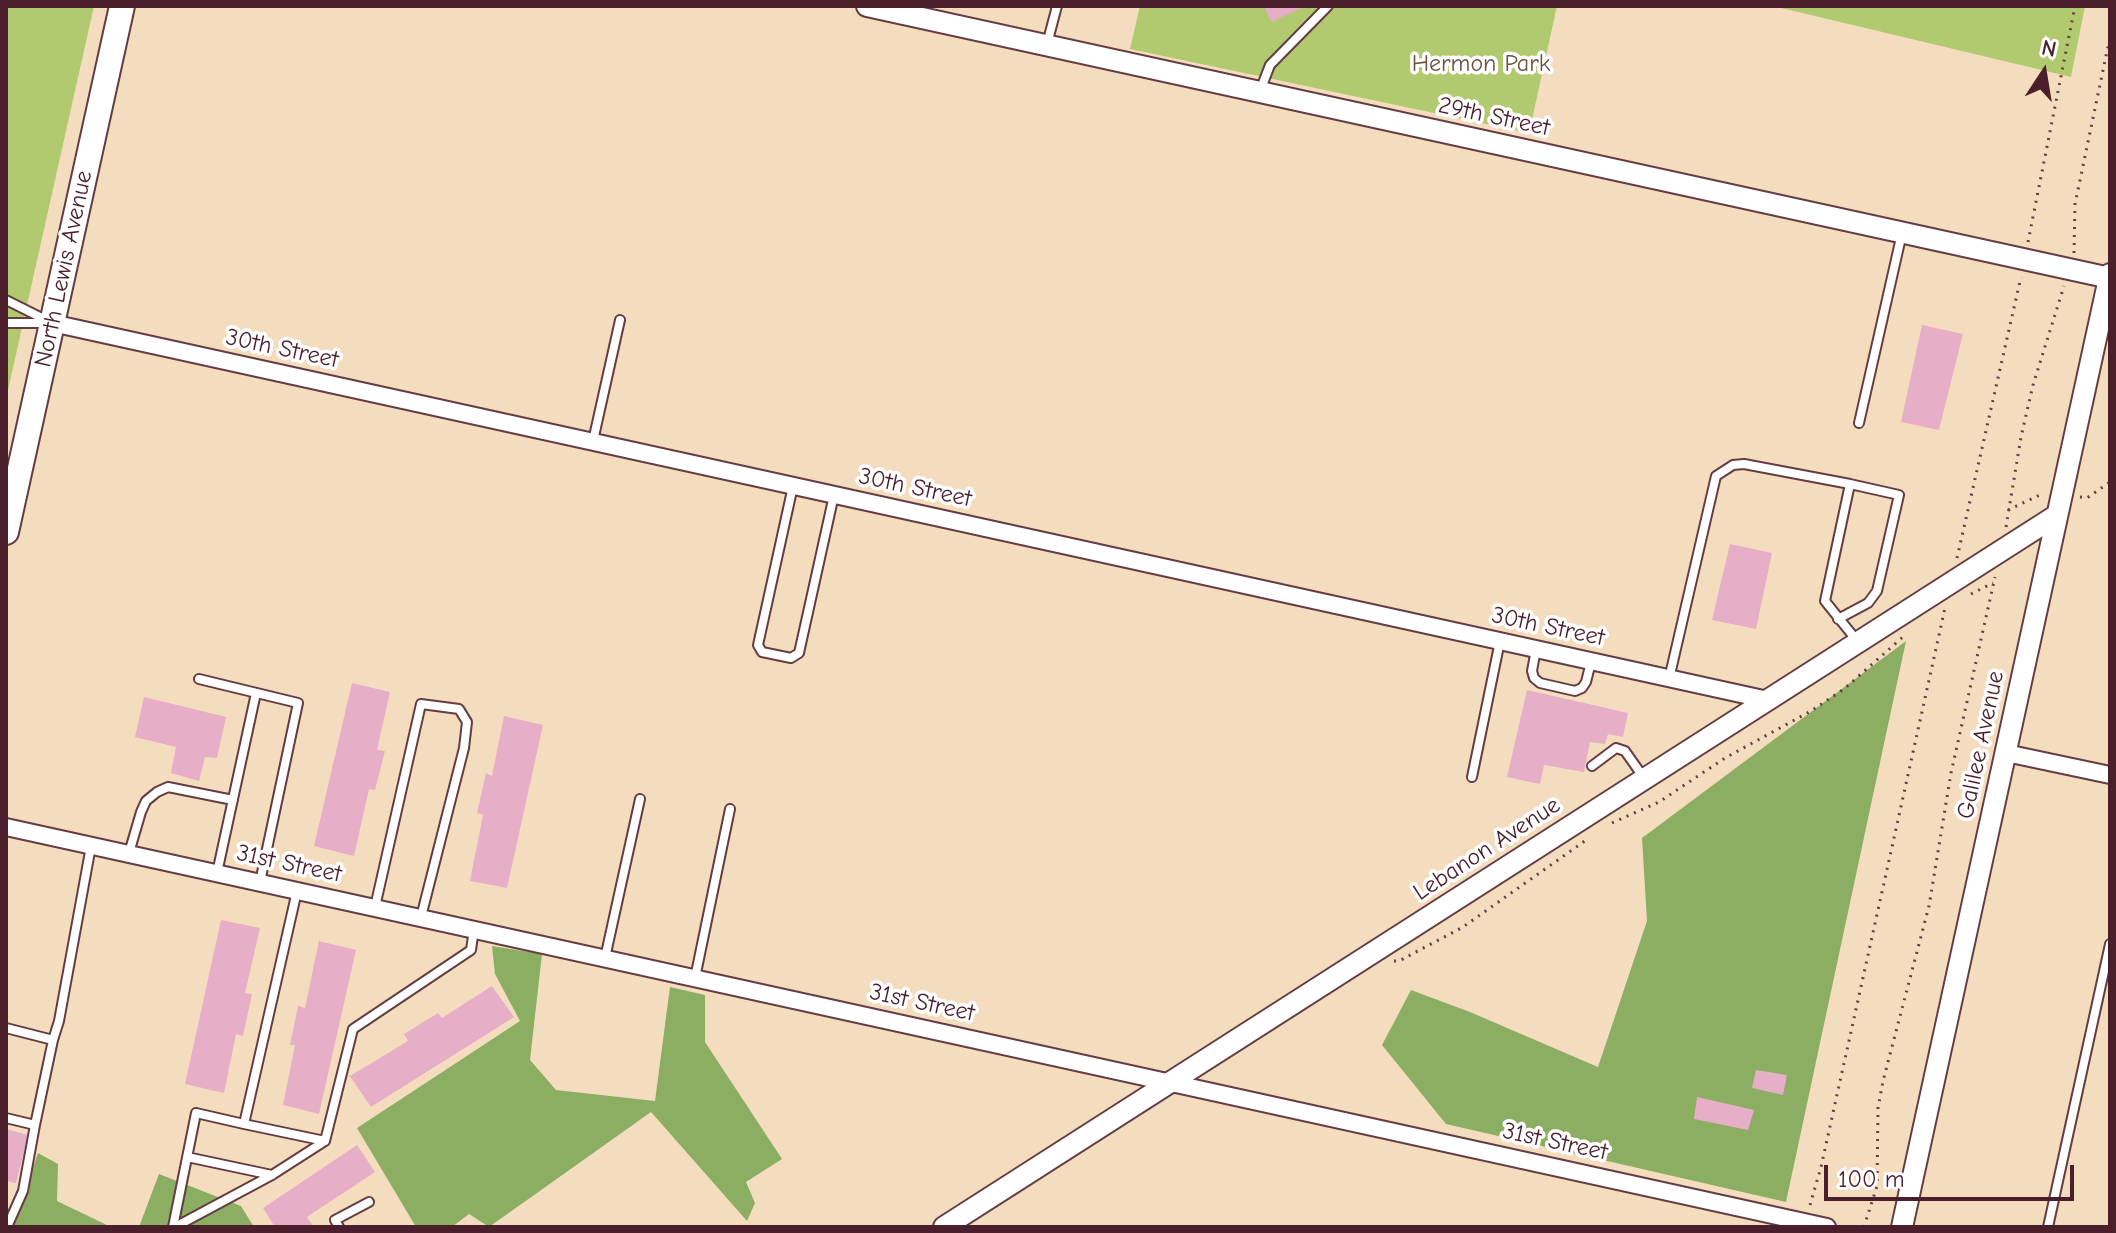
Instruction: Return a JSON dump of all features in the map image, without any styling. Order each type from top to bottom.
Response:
[{"type":"main road","name":"North Lewis Avenue","points":[[6,532],[122,6]]},
{"type":"street","name":"29th Street","points":[[867,6],[942,18],[1046,45],[2110,276]]},
{"type":"street","name":"Galilee Avenue","points":[[1902,1227],[2110,276]]},
{"type":"street","name":"30th Street","points":[[52,323],[1768,700]]},
{"type":"street","name":"Lebanon Avenue","points":[[944,1227],[2057,515]]},
{"type":"street","points":[[2006,753],[2110,775]]},
{"type":"street","name":"31st Street","points":[[6,827],[1827,1227]]},
{"type":"lane","points":[[1046,45],[1057,6]]},
{"type":"lane","points":[[1260,92],[1270,65],[1328,6]]},
{"type":"lane","points":[[1859,423],[1902,232]]},
{"type":"lane","points":[[6,300],[52,323]]},
{"type":"lane","points":[[593,442],[620,320]]},
{"type":"lane","points":[[6,323],[52,323]]},
{"type":"lane","points":[[1669,679],[1718,473],[1733,465],[1744,464],[1899,495],[1877,591],[1868,603],[1838,619]]},
{"type":"lane","points":[[1850,484],[1825,601],[1858,643]]},
{"type":"lane","points":[[793,486],[758,645],[762,652],[791,658],[799,653],[834,495]]},
{"type":"lane","points":[[1472,777],[1500,641]]},
{"type":"lane","points":[[1536,649],[1532,671],[1540,683],[1575,691],[1586,682],[1591,662]]},
{"type":"lane","points":[[199,679],[298,703],[260,882]]},
{"type":"lane","points":[[217,873],[256,693]]},
{"type":"lane","points":[[375,907],[421,704],[459,709],[467,722],[464,748],[421,917]]},
{"type":"lane","points":[[1592,766],[1616,748],[1625,751],[1645,779]]},
{"type":"lane","points":[[129,853],[146,801],[157,792],[168,787],[233,800]]},
{"type":"lane","points":[[605,958],[640,799]]},
{"type":"lane","points":[[695,978],[730,809]]},
{"type":"lane","points":[[7,1227],[23,1191],[59,1021],[91,846]]},
{"type":"lane","points":[[244,1124],[297,890]]},
{"type":"lane","points":[[174,1227],[272,1175],[325,1141],[353,1029],[471,950],[474,929]]},
{"type":"lane","points":[[2048,1227],[2110,944]]},
{"type":"lane","points":[[6,1028],[53,1040]]},
{"type":"lane","points":[[174,1227],[196,1113],[325,1141]]},
{"type":"lane","points":[[6,1118],[35,1125]]},
{"type":"lane","points":[[187,1157],[272,1175]]},
{"type":"lane","points":[[339,1227],[335,1220],[369,1202]]},
{"type":"path","points":[[2027,247],[2075,6]]},
{"type":"path","points":[[2074,259],[2075,204],[2110,37]]},
{"type":"path","points":[[1956,559],[2022,275]]},
{"type":"path","points":[[2006,528],[2033,385],[2065,282]]},
{"type":"path","points":[[2074,497],[2087,498],[2110,482]]},
{"type":"path","points":[[2008,510],[2048,493]]},
{"type":"path","points":[[1865,1225],[1877,1186],[1878,1108],[1883,1081],[1929,906],[1951,773],[1996,573]]},
{"type":"path","points":[[1809,1209],[1945,607],[1935,612]]},
{"type":"path","points":[[1605,825],[1659,802],[1725,758],[1811,711],[1844,689],[1908,632]]},
{"type":"path","points":[[1354,965],[1399,961],[1438,941],[1463,927],[1594,834]]},
{"type":"green space","points":[[6,6],[94,6],[6,399]]},
{"type":"green space","name":"Hermon Park","points":[[1140,6],[1557,6],[1529,133],[1130,49]]},
{"type":"green space","points":[[1773,6],[2085,6],[2071,77]]},
{"type":"green space","points":[[1906,641],[1786,1202],[1446,1124],[1382,1045],[1411,990],[1598,1067],[1647,921],[1642,838]]},
{"type":"green space","points":[[492,946],[542,954],[530,1060],[556,1090],[655,1101],[670,987],[705,995],[705,1042],[782,1159],[746,1182],[755,1203],[747,1221],[651,1112],[489,1227],[469,1214],[452,1227],[416,1227],[357,1128],[520,1021],[495,974]]},
{"type":"green space","points":[[38,1153],[58,1164],[57,1201],[111,1227],[12,1227]]},
{"type":"green space","points":[[159,1174],[241,1206],[254,1227],[139,1227]]},
{"type":"building","points":[[1264,6],[1306,6],[1271,22]]},
{"type":"building","points":[[1922,325],[1963,334],[1939,430],[1901,422]]},
{"type":"building","points":[[1730,544],[1772,553],[1756,629],[1712,620]]},
{"type":"building","points":[[352,683],[390,692],[377,750],[385,751],[375,790],[369,789],[354,856],[314,846]]},
{"type":"building","points":[[1527,690],[1628,713],[1623,737],[1608,734],[1605,744],[1590,742],[1584,772],[1544,765],[1540,784],[1507,777]]},
{"type":"building","points":[[144,697],[226,717],[217,758],[205,757],[199,781],[171,773],[176,747],[135,737]]},
{"type":"building","points":[[504,716],[543,725],[507,888],[470,881],[483,815],[477,813],[486,773],[492,776]]},
{"type":"building","points":[[221,920],[260,928],[245,993],[252,994],[243,1036],[236,1034],[224,1093],[185,1084]]},
{"type":"building","points":[[319,941],[356,950],[319,1114],[283,1105],[295,1045],[290,1045],[298,1006],[305,1008]]},
{"type":"building","points":[[492,986],[514,1017],[371,1107],[350,1076],[408,1041],[404,1034],[438,1013],[442,1018]]},
{"type":"building","points":[[1756,1070],[1787,1075],[1783,1095],[1752,1088]]},
{"type":"building","points":[[1697,1097],[1754,1110],[1748,1130],[1694,1119]]},
{"type":"building","points":[[6,1129],[28,1135],[16,1183],[6,1181]]},
{"type":"building","points":[[357,1145],[375,1172],[307,1217],[314,1227],[275,1227],[263,1208]]}]
